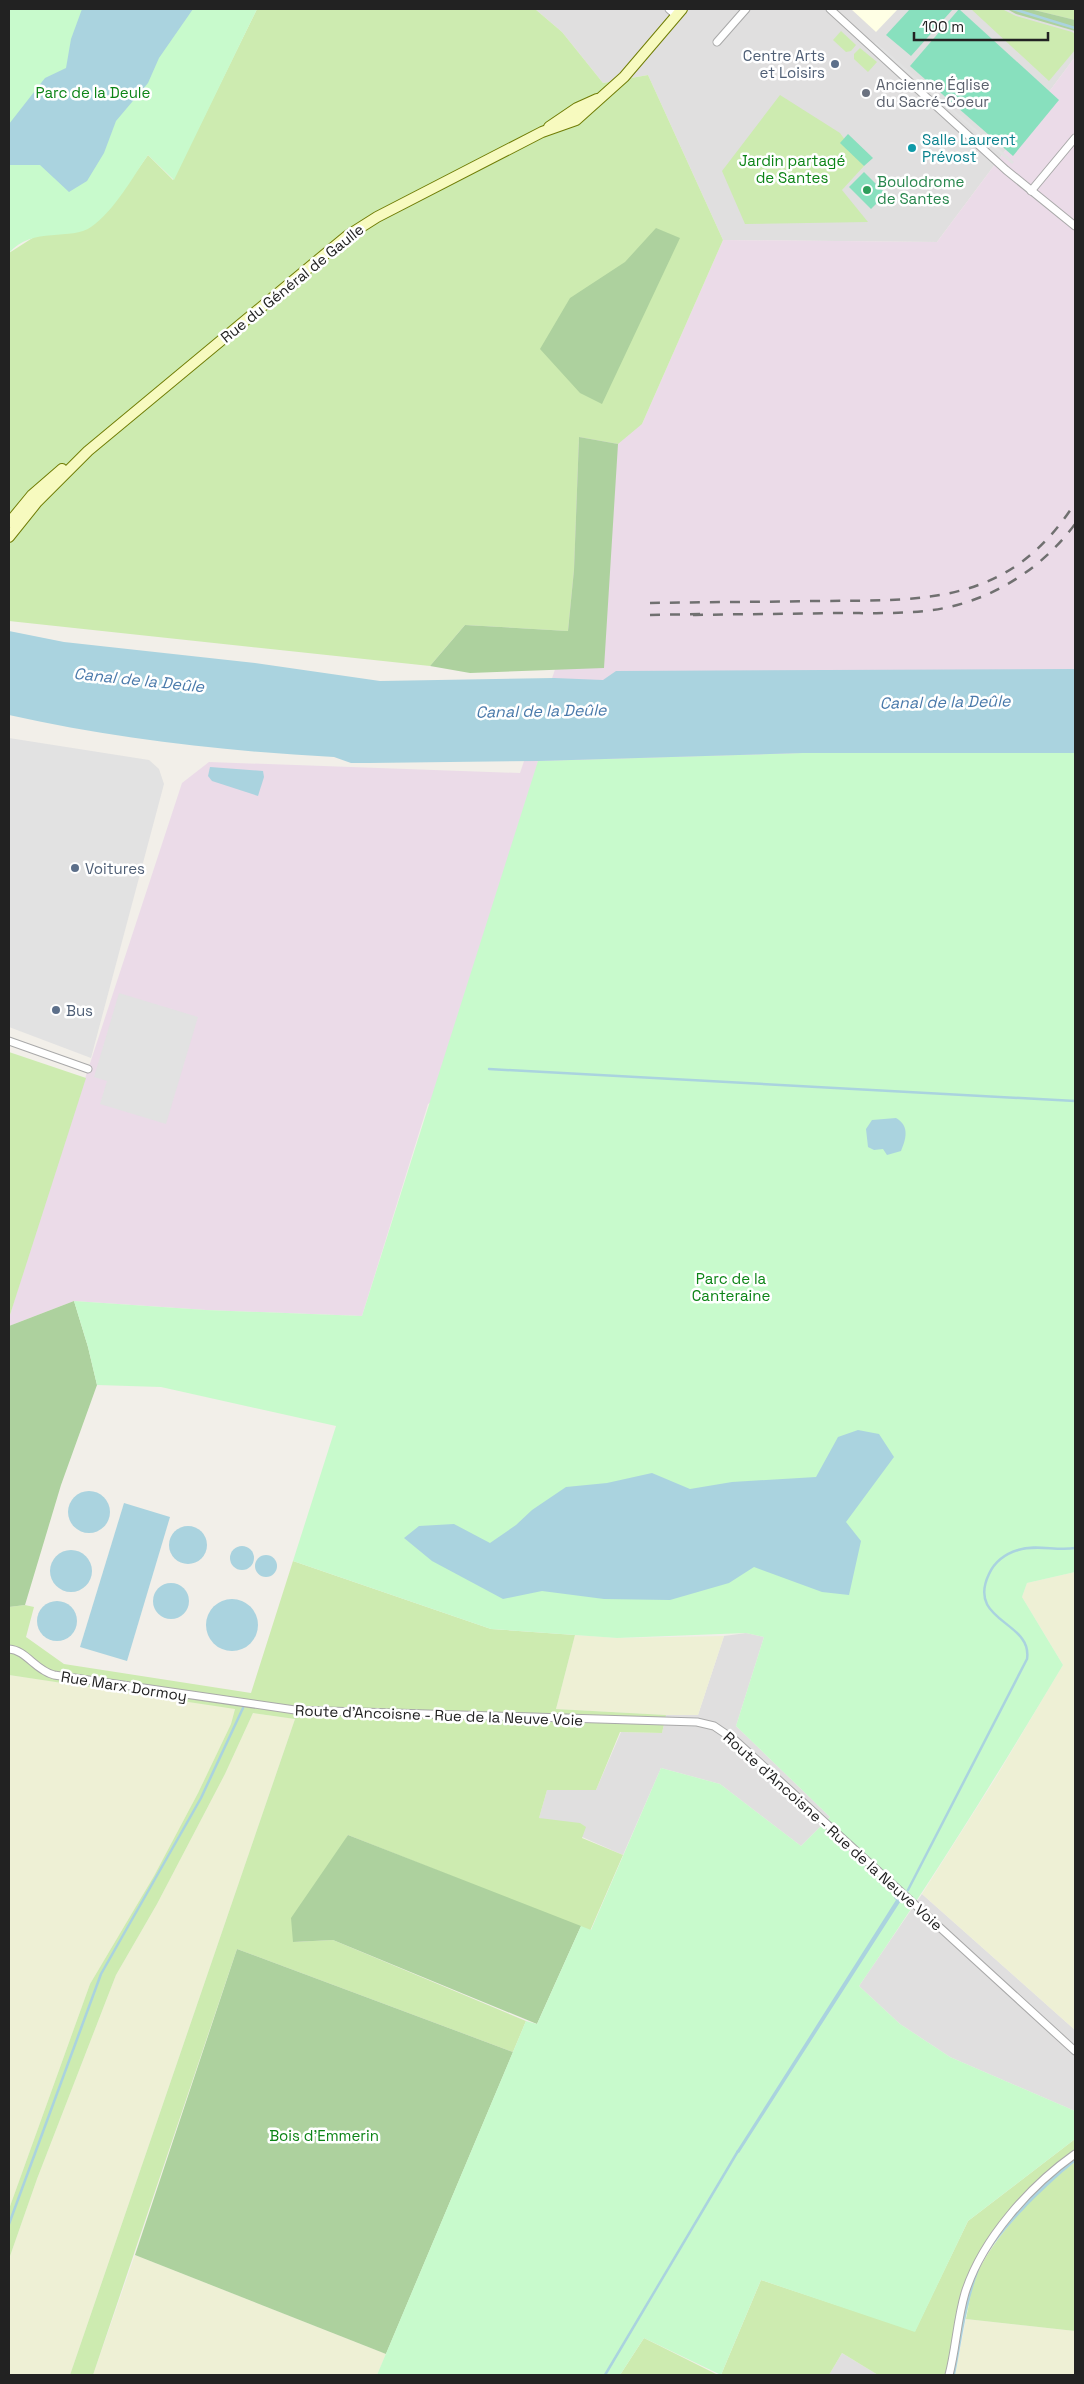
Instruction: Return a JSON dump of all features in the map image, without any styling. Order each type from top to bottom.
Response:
[{"type":"street","points":[[717,42],[746,9]]},
{"type":"street","points":[[830,9],[1031,191],[1075,226]]},
{"type":"street","name":"Rue du Général de Gaulle","points":[[88,451],[355,230],[385,212],[542,132],[572,110],[608,93],[642,58],[676,11]]},
{"type":"street","points":[[1031,191],[1075,138]]},
{"type":"street","points":[[9,523],[40,488],[88,451]]},
{"type":"street","points":[[9,537],[37,502],[88,451]]},
{"type":"street","points":[[9,1041],[88,1069]]},
{"type":"street","name":"Rue Marx Dormoy","points":[[9,1649],[19,1651],[38,1669],[54,1675],[247,1704]]},
{"type":"street","name":"Route d'Ancoisne - Rue de la Neuve Voie","points":[[247,1704],[305,1711],[697,1722],[714,1726],[736,1742],[1075,2051]]},
{"type":"street","points":[[949,2375],[965,2295],[978,2258],[1015,2210],[1056,2169],[1075,2154]]},
{"type":"shaded area","points":[[535,9],[1075,9],[1075,57],[937,242],[723,240],[648,75],[603,83],[562,32]]},
{"type":"shaded area","points":[[851,9],[898,9],[876,32]]},
{"type":"shaded area","points":[[876,42],[1014,162],[1012,164],[874,44]]},
{"type":"shaded area","points":[[1075,57],[1075,725],[428,1104],[362,1316],[206,1310],[74,1301],[9,1326],[9,1318],[37,1225],[182,783],[209,762],[520,773],[568,631],[579,437],[642,424],[723,240],[937,242]]},
{"type":"shaded area","name":"Voitures","points":[[9,738],[149,760],[159,769],[164,784],[91,1058],[9,1027]]},
{"type":"shaded area","points":[[119,993],[198,1017],[166,1124],[100,1104],[107,1081],[94,1077]]},
{"type":"shaded area","points":[[1075,1572],[1075,2030],[922,1894],[995,1779],[1063,1665],[1022,1597],[1027,1583]]},
{"type":"shaded area","points":[[746,1633],[764,1637],[736,1726],[830,1817],[801,1846],[720,1784],[661,1768],[623,1855],[539,1818],[547,1790],[596,1790],[621,1732],[662,1733],[666,1715],[698,1715],[724,1636]]},
{"type":"shaded area","points":[[575,1635],[617,1638],[724,1636],[698,1715],[666,1715],[556,1709]]},
{"type":"shaded area","points":[[9,1675],[235,1708],[231,1724],[198,1793],[154,1876],[90,1984],[9,2209]]},
{"type":"shaded area","points":[[253,1713],[295,1719],[70,2375],[9,2375],[9,2259],[37,2179],[116,1975],[157,1904],[225,1774]]},
{"type":"shaded area","points":[[922,1894],[1075,2030],[1075,2111],[950,2057],[900,2024],[859,1986]]},
{"type":"shaded area","points":[[135,2255],[386,2354],[377,2375],[93,2375]]},
{"type":"shaded area","points":[[966,2319],[1075,2331],[1075,2375],[955,2375]]},
{"type":"shaded area","points":[[842,2353],[878,2375],[829,2375]]},
{"type":"green space","name":"Parc de la Deule","points":[[9,9],[257,9],[174,180],[148,155],[108,212],[91,227],[83,231],[29,240],[18,245],[9,253]]},
{"type":"green space","points":[[257,9],[535,9],[562,32],[603,83],[648,75],[723,240],[642,424],[618,444],[579,437],[574,570],[568,631],[465,625],[430,666],[9,621],[9,253],[34,237],[47,234],[71,233],[115,202],[148,155],[173,180]]},
{"type":"green space","points":[[910,9],[953,9],[911,56],[886,35]]},
{"type":"green space","points":[[959,9],[1059,100],[1013,156],[910,66]]},
{"type":"green space","points":[[971,9],[1002,9],[1016,16],[1072,32],[1075,34],[1075,50],[1049,81]]},
{"type":"green space","points":[[1007,9],[1030,9],[1075,20],[1075,31],[1016,14]]},
{"type":"green space","points":[[1030,9],[1075,9],[1075,20]]},
{"type":"green space","points":[[841,31],[856,45],[851,51],[846,52],[833,40]]},
{"type":"green space","points":[[860,48],[877,62],[868,72],[854,59],[854,54]]},
{"type":"green space","name":"Jardin partagé de Santes","points":[[780,95],[840,133],[864,166],[842,190],[868,222],[745,224],[722,171]]},
{"type":"green space","points":[[848,134],[873,158],[864,166],[840,143]]},
{"type":"green space","name":"Boulodrome de Santes","points":[[864,172],[886,194],[871,209],[849,187]]},
{"type":"green space","points":[[656,228],[680,238],[602,404],[580,393],[540,349],[570,298],[625,262]]},
{"type":"green space","points":[[579,437],[618,444],[604,668],[470,673],[430,666],[465,625],[568,631],[574,570]]},
{"type":"green space","name":"Parc de la Canteraine","points":[[803,753],[1075,753],[1075,1572],[1027,1583],[1022,1597],[1063,1665],[964,1827],[859,1986],[900,2024],[950,2057],[1075,2111],[1075,2139],[968,2221],[915,2332],[761,2280],[721,2375],[644,2338],[620,2375],[377,2375],[526,2021],[537,2024],[581,1926],[591,1930],[661,1768],[720,1784],[801,1846],[830,1817],[736,1726],[764,1637],[746,1633],[617,1638],[491,1629],[293,1561],[336,1426],[161,1387],[97,1385],[74,1301],[206,1310],[362,1316],[538,761]]},
{"type":"green space","points":[[9,1052],[86,1078],[9,1318]]},
{"type":"green space","points":[[74,1301],[97,1385],[61,1485],[25,1605],[9,1607],[9,1326]]},
{"type":"green space","points":[[293,1561],[491,1629],[575,1635],[556,1709],[666,1715],[662,1733],[620,1732],[596,1790],[547,1790],[539,1818],[580,1823],[586,1827],[582,1838],[623,1855],[590,1931],[348,1835],[293,1942],[333,1940],[526,2021],[513,2052],[237,1949],[93,2375],[70,2375],[295,1719],[253,1713],[225,1774],[157,1904],[116,1975],[37,2179],[9,2259],[9,2209],[90,1984],[154,1876],[198,1793],[231,1724],[235,1709],[9,1675],[9,1607],[25,1605],[34,1607],[26,1637],[64,1664],[251,1693]]},
{"type":"green space","points":[[348,1835],[581,1926],[537,2024],[333,1940],[293,1942],[291,1918]]},
{"type":"green space","name":"Bois d'Emmerin","points":[[237,1949],[513,2052],[386,2354],[135,2255]]},
{"type":"green space","points":[[1075,2139],[1075,2158],[1041,2188],[1011,2220],[992,2243],[979,2264],[951,2375],[878,2375],[842,2353],[829,2375],[721,2375],[761,2280],[915,2331],[968,2221]]},
{"type":"green space","points":[[1075,2162],[1075,2331],[966,2319],[976,2277],[990,2251],[1024,2209]]},
{"type":"green space","points":[[644,2338],[718,2375],[620,2375]]},
{"type":"water","points":[[82,9],[193,9],[159,58],[148,83],[116,121],[104,153],[87,181],[69,192],[40,165],[9,165],[9,124],[45,78],[66,68],[71,39]]},
{"type":"water","name":"Canal de la Deûle","points":[[9,631],[64,642],[255,663],[380,681],[554,678],[603,680],[616,671],[1075,669],[1075,753],[803,753],[538,761],[351,763],[334,757],[170,743],[89,731],[9,715]]},
{"type":"water","points":[[210,767],[263,771],[264,777],[258,796],[212,781],[208,776]]},
{"type":"water","points":[[896,1118],[903,1125],[906,1133],[901,1151],[887,1155],[883,1149],[874,1150],[868,1147],[866,1129],[872,1120]]},
{"type":"water","points":[[858,1430],[879,1434],[894,1457],[846,1522],[861,1541],[849,1595],[822,1592],[754,1567],[729,1583],[670,1600],[604,1599],[542,1591],[503,1599],[432,1561],[404,1538],[419,1526],[454,1524],[490,1543],[516,1525],[532,1510],[566,1487],[607,1483],[652,1473],[690,1489],[732,1482],[816,1477],[838,1437]]},
{"type":"water","points":[[89,1491],[104,1497],[110,1512],[104,1527],[89,1533],[74,1527],[68,1512],[74,1497]]},
{"type":"water","points":[[124,1503],[170,1517],[127,1661],[80,1647]]},
{"type":"water","points":[[188,1526],[202,1531],[207,1545],[202,1559],[188,1564],[174,1559],[169,1545],[174,1531]]},
{"type":"water","points":[[242,1546],[247,1547],[253,1553],[253,1563],[247,1569],[242,1570],[237,1569],[231,1563],[230,1558],[231,1553],[237,1547]]},
{"type":"water","points":[[71,1550],[86,1556],[92,1571],[86,1586],[71,1592],[56,1586],[50,1571],[56,1556]]},
{"type":"water","points":[[266,1555],[274,1558],[277,1566],[274,1574],[266,1577],[258,1574],[255,1566],[258,1558]]},
{"type":"water","points":[[171,1583],[178,1584],[184,1588],[188,1594],[188,1608],[184,1614],[178,1618],[171,1619],[164,1618],[158,1614],[154,1608],[153,1601],[154,1594],[158,1588],[164,1584]]},
{"type":"water","points":[[227,1599],[237,1599],[251,1606],[258,1620],[258,1630],[251,1644],[237,1651],[227,1651],[217,1647],[210,1640],[206,1630],[206,1620],[210,1610],[217,1603]]},
{"type":"water","points":[[61,1601],[68,1604],[74,1610],[77,1621],[76,1629],[68,1638],[61,1641],[53,1641],[46,1638],[38,1629],[37,1617],[40,1610],[49,1602]]},
{"type":"water","points":[[897,1894],[902,1899],[739,2153],[736,2152],[896,1900],[894,1898]]},
{"type":"water","points":[[1075,2158],[1075,2162],[1021,2212],[985,2257],[971,2296],[955,2375],[951,2375],[966,2295],[970,2282],[984,2255],[1019,2209]]},
{"type":"waterway","points":[[1013,9],[1075,28]]},
{"type":"waterway","points":[[489,1069],[1075,1101]]},
{"type":"waterway","points":[[908,1890],[1027,1659],[1026,1646],[1020,1636],[992,1612],[986,1602],[984,1590],[989,1574],[994,1565],[1001,1559],[1018,1550],[1025,1548],[1075,1548]]},
{"type":"waterway","points":[[9,2224],[101,1974],[201,1798],[243,1708]]},
{"type":"waterway","points":[[605,2375],[738,2151]]},
{"type":"railway","points":[[650,603],[894,600],[929,597],[962,590],[993,579],[1022,562],[1049,537],[1075,503]]},
{"type":"railway","points":[[693,615],[892,613],[947,608],[989,593],[1028,571],[1045,557],[1075,524]]},
{"type":"railway","points":[[650,615],[700,614]]},
{"type":"place","name":"Centre Arts et Loisirs","points":[[835,64]]},
{"type":"place","name":"Ancienne Église du Sacré-Coeur","points":[[866,93]]},
{"type":"place","name":"Salle Laurent Prévost","points":[[912,148]]},
{"type":"place","name":"Boulodrome de Santes","points":[[867,190]]},
{"type":"place","name":"Voitures","points":[[75,868]]},
{"type":"place","name":"Bus","points":[[56,1010]]}]
